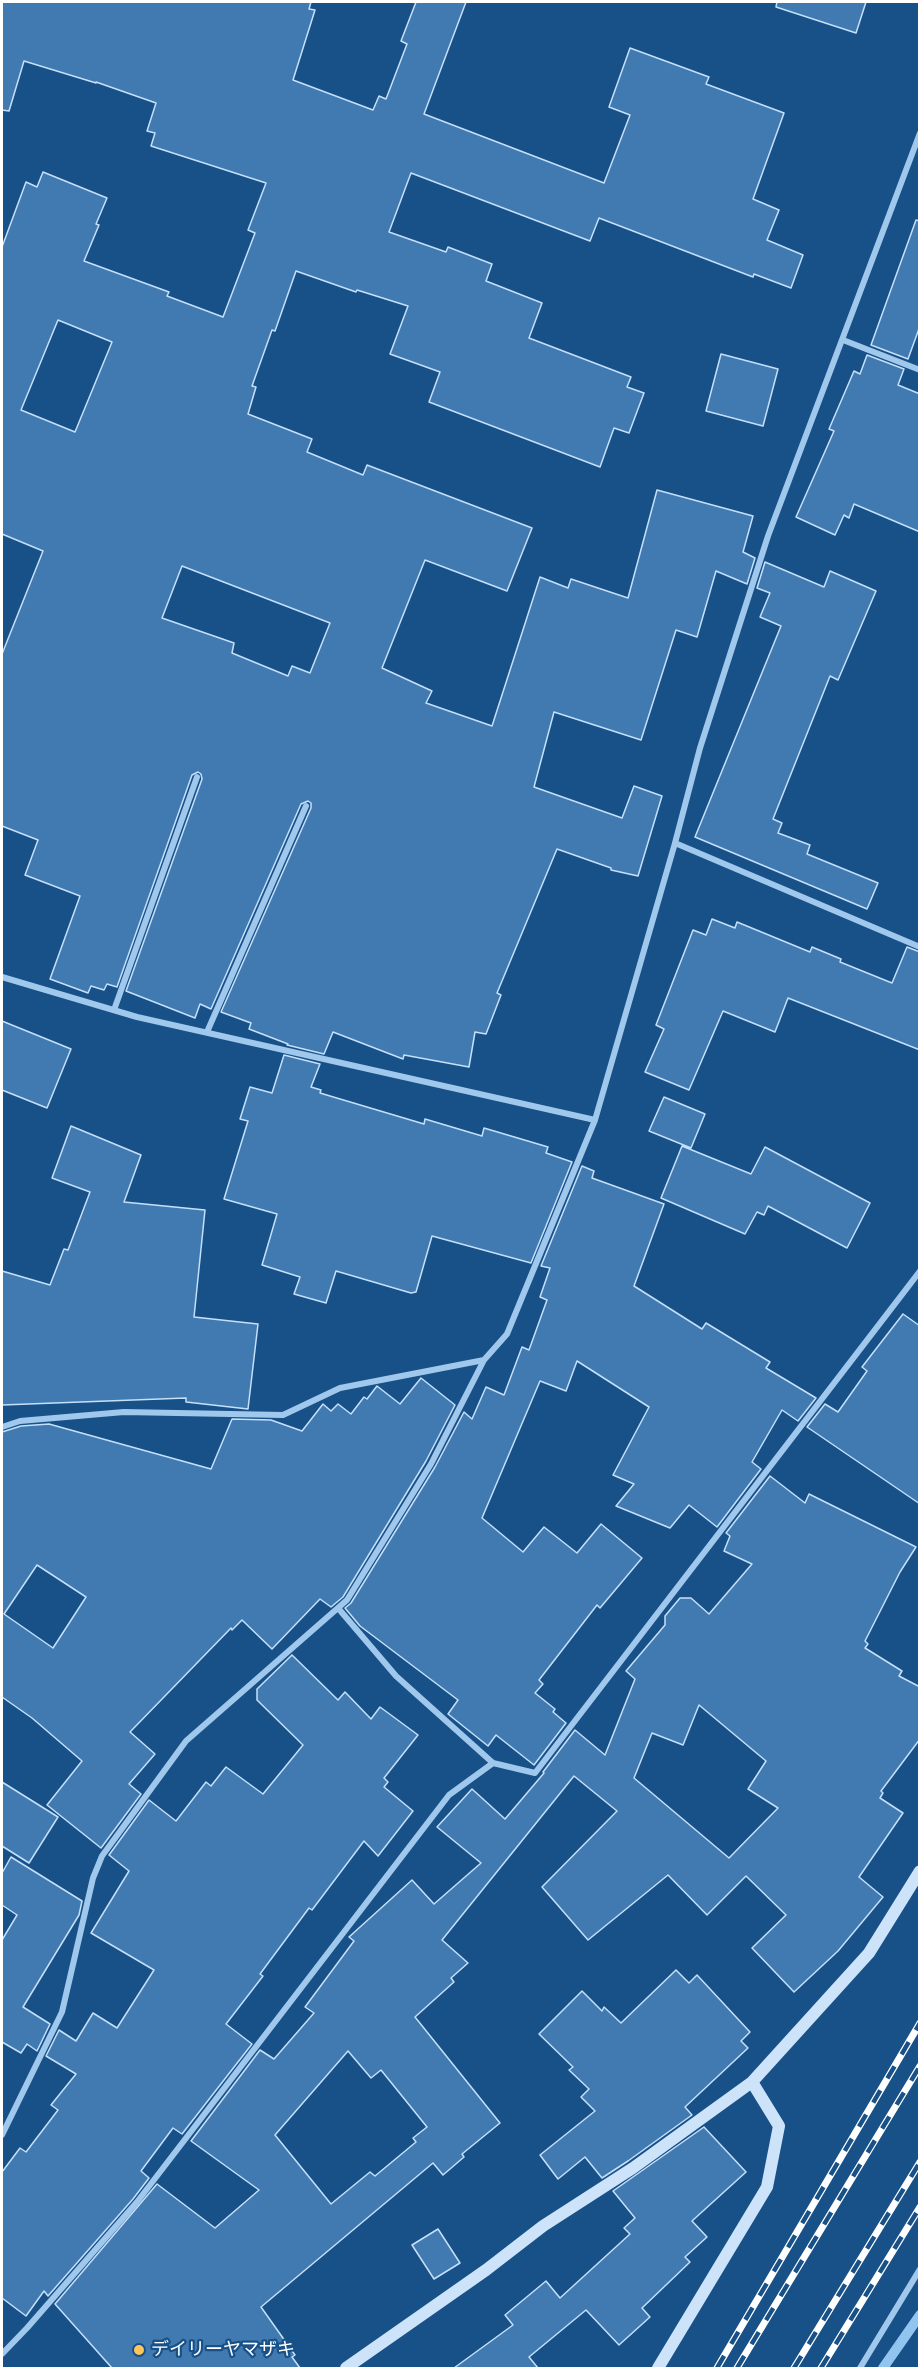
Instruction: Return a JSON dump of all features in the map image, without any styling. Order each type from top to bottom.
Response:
[{"type":"street","points":[[2,2134],[62,2012],[93,1878],[102,1856],[186,1741],[347,1600],[431,1464],[484,1360],[507,1334],[596,1120],[700,748],[768,536],[920,133]]},
{"type":"street","points":[[843,340],[920,370]]},
{"type":"street","points":[[114,1010],[197,777]]},
{"type":"street","points":[[207,1032],[306,806]]},
{"type":"street","points":[[675,843],[920,947]]},
{"type":"street","points":[[2,977],[114,1010],[596,1120]]},
{"type":"street","points":[[338,1608],[396,1676],[493,1763],[535,1773],[920,1271]]},
{"type":"street","points":[[2,1427],[20,1421],[124,1412],[283,1415],[340,1388],[484,1360]]},
{"type":"street","points":[[2,2354],[137,2202],[449,1795],[493,1763]]},
{"type":"street","points":[[346,2368],[486,2270],[543,2226],[633,2168],[752,2082],[869,1953],[920,1871]]},
{"type":"street","points":[[658,2368],[767,2187],[779,2126],[752,2082]]},
{"type":"street","points":[[860,2368],[920,2269]]},
{"type":"building","points":[[2,2],[311,2],[309,9],[315,10],[293,80],[373,110],[379,96],[386,99],[407,44],[401,41],[416,2],[466,2],[424,114],[604,183],[630,115],[609,107],[630,48],[709,77],[706,84],[784,113],[753,199],[779,210],[767,240],[803,255],[791,288],[754,274],[753,277],[599,218],[590,241],[411,173],[389,232],[446,252],[448,247],[492,264],[486,281],[542,303],[529,338],[631,377],[627,387],[644,393],[629,433],[614,428],[600,467],[429,402],[440,372],[390,354],[408,306],[357,290],[356,292],[296,271],[275,331],[272,330],[252,386],[256,387],[248,414],[312,439],[307,452],[363,475],[367,465],[532,528],[507,591],[425,560],[382,668],[432,691],[426,703],[492,726],[540,577],[568,588],[571,579],[628,598],[657,490],[753,516],[743,552],[755,558],[747,584],[716,571],[697,637],[676,630],[641,740],[554,712],[534,787],[622,818],[634,786],[662,796],[638,876],[611,870],[611,868],[557,849],[497,993],[501,995],[486,1034],[475,1032],[469,1067],[404,1055],[403,1059],[333,1032],[324,1054],[287,1045],[249,1029],[251,1023],[221,1012],[311,808],[311,803],[308,801],[301,804],[211,1009],[200,1004],[195,1018],[126,991],[202,779],[198,772],[192,775],[117,987],[107,984],[104,990],[91,986],[88,993],[50,979],[80,896],[25,875],[38,840],[2,826],[2,654],[43,551],[2,534],[2,247],[26,182],[37,187],[43,172],[107,198],[84,261],[169,292],[167,296],[223,317],[255,233],[248,230],[266,183],[151,146],[155,133],[147,131],[156,103],[96,82],[24,61],[9,111],[2,110]],"holes":[[[58,320],[112,342],[75,432],[21,410]],[[182,566],[330,623],[310,673],[292,666],[288,676],[232,653],[234,643],[162,618]]]},
{"type":"building","points":[[777,2],[866,2],[856,33],[776,7]]},
{"type":"building","points":[[916,220],[920,221],[920,326],[908,359],[871,345]]},
{"type":"building","points":[[721,354],[778,369],[763,426],[706,411]]},
{"type":"building","points":[[867,355],[904,369],[898,385],[920,394],[920,532],[854,504],[849,518],[844,515],[835,535],[796,517],[834,431],[829,429],[854,371],[860,374]]},
{"type":"building","points":[[765,562],[824,587],[830,571],[876,591],[838,680],[830,676],[773,819],[782,823],[778,833],[810,845],[807,854],[878,883],[867,909],[695,837],[781,626],[760,617],[770,593],[757,588]]},
{"type":"building","points":[[712,919],[735,928],[737,922],[810,952],[812,947],[841,959],[840,962],[892,983],[907,947],[920,952],[920,1050],[788,998],[775,1032],[723,1011],[689,1090],[645,1072],[664,1029],[656,1025],[693,930],[706,935]]},
{"type":"building","points":[[2,1021],[71,1049],[47,1108],[2,1090]]},
{"type":"building","points":[[284,1055],[320,1064],[311,1087],[321,1090],[320,1093],[424,1124],[425,1119],[482,1136],[484,1128],[548,1147],[546,1153],[572,1162],[531,1263],[432,1236],[416,1292],[411,1293],[336,1271],[326,1303],[294,1294],[300,1277],[262,1265],[277,1214],[224,1199],[248,1121],[240,1119],[250,1087],[272,1093]]},
{"type":"building","points":[[664,1097],[705,1114],[691,1148],[649,1131]]},
{"type":"building","points":[[71,1126],[141,1155],[124,1202],[205,1210],[194,1317],[258,1324],[248,1409],[186,1402],[186,1398],[2,1405],[2,1271],[50,1285],[64,1249],[68,1250],[90,1192],[52,1178]]},
{"type":"building","points":[[682,1146],[751,1174],[765,1147],[870,1203],[847,1248],[768,1206],[764,1215],[757,1212],[745,1234],[661,1198]]},
{"type":"building","points":[[582,1166],[594,1171],[592,1178],[664,1204],[634,1286],[702,1329],[706,1323],[770,1362],[766,1368],[816,1398],[798,1421],[782,1410],[752,1462],[761,1469],[717,1527],[689,1505],[670,1528],[616,1506],[634,1484],[613,1475],[649,1407],[577,1361],[566,1391],[540,1381],[482,1518],[523,1552],[544,1527],[577,1553],[601,1524],[642,1558],[600,1608],[597,1605],[539,1680],[543,1684],[535,1693],[555,1709],[553,1712],[566,1723],[534,1765],[496,1735],[488,1746],[448,1714],[458,1700],[360,1626],[345,1608],[351,1603],[435,1467],[464,1412],[472,1419],[486,1387],[504,1395],[522,1347],[529,1350],[547,1300],[540,1297],[550,1268],[541,1266]]},
{"type":"building","points":[[903,1314],[920,1326],[920,1504],[807,1427],[825,1404],[838,1412],[867,1371],[862,1367]]},
{"type":"building","points":[[421,1378],[455,1405],[426,1461],[343,1597],[331,1607],[320,1599],[272,1649],[242,1620],[232,1630],[231,1628],[130,1732],[155,1754],[129,1784],[141,1794],[101,1848],[47,1805],[82,1761],[32,1718],[2,1697],[2,1432],[21,1426],[49,1424],[211,1469],[232,1419],[271,1420],[302,1431],[323,1404],[331,1411],[338,1404],[351,1414],[364,1397],[367,1399],[377,1386],[400,1404]],"holes":[[[37,1565],[86,1597],[53,1648],[4,1614]]]},
{"type":"building","points":[[770,1476],[805,1503],[809,1494],[916,1547],[900,1572],[865,1641],[868,1644],[865,1648],[902,1671],[899,1676],[920,1687],[920,1739],[881,1791],[883,1793],[880,1798],[903,1813],[859,1877],[883,1897],[838,1951],[794,1992],[752,1948],[786,1915],[746,1876],[707,1915],[668,1875],[588,1940],[542,1887],[617,1811],[574,1776],[442,1940],[468,1963],[451,1978],[454,1982],[415,2017],[500,2123],[462,2154],[464,2157],[443,2175],[433,2163],[261,2307],[295,2355],[292,2357],[300,2368],[112,2368],[55,2304],[157,2184],[215,2228],[259,2190],[191,2141],[260,2050],[274,2059],[314,2013],[305,2007],[354,1941],[349,1937],[412,1880],[434,1904],[481,1863],[437,1827],[472,1789],[505,1819],[544,1773],[575,1730],[605,1755],[635,1679],[626,1671],[665,1625],[665,1616],[680,1598],[691,1598],[709,1614],[752,1564],[724,1551],[730,1536],[726,1533]],"holes":[[[699,1705],[766,1761],[748,1789],[778,1808],[729,1858],[634,1778],[652,1733],[683,1745]],[[348,2051],[371,2078],[381,2070],[427,2127],[413,2138],[416,2142],[375,2176],[370,2172],[331,2204],[275,2135]]]},
{"type":"building","points":[[292,1655],[338,1700],[345,1692],[371,1719],[380,1707],[418,1735],[384,1778],[388,1782],[384,1787],[413,1811],[378,1856],[364,1841],[312,1910],[309,1908],[260,1974],[263,1976],[226,2024],[252,2044],[182,2134],[173,2128],[141,2171],[149,2178],[133,2199],[48,2296],[44,2291],[26,2316],[2,2298],[2,2172],[20,2148],[26,2152],[58,2110],[51,2105],[76,2074],[46,2056],[59,2030],[76,2041],[93,2013],[117,2028],[154,1970],[91,1933],[129,1871],[109,1855],[149,1800],[176,1821],[206,1782],[211,1786],[226,1767],[263,1794],[303,1745],[257,1700],[257,1689]]},
{"type":"building","points":[[2,1782],[58,1817],[29,1863],[2,1846]]},
{"type":"building","points":[[11,1857],[82,1901],[79,1915],[23,2007],[50,2024],[37,2051],[27,2044],[21,2053],[2,2042],[2,1940],[17,1915],[2,1905],[2,1873]]},
{"type":"building","points":[[676,1970],[689,1983],[697,1975],[750,2032],[741,2041],[748,2048],[685,2107],[692,2115],[628,2161],[602,2178],[585,2157],[558,2179],[540,2155],[595,2111],[581,2097],[589,2089],[569,2070],[573,2067],[539,2034],[582,1991],[602,2011],[604,2007],[621,2023]]},
{"type":"building","points":[[704,2127],[746,2172],[692,2221],[707,2237],[685,2257],[690,2262],[642,2308],[650,2317],[619,2345],[586,2310],[529,2357],[538,2368],[454,2368],[513,2325],[505,2315],[546,2281],[560,2298],[630,2234],[624,2228],[635,2218],[613,2191]]},
{"type":"building","points":[[438,2229],[460,2263],[434,2279],[412,2245]]},
{"type":"waterway","points":[[883,2368],[920,2315]]},
{"type":"railway","points":[[717,2368],[920,2023]]},
{"type":"railway","points":[[737,2368],[920,2066]]},
{"type":"railway","points":[[794,2368],[920,2162]]},
{"type":"railway","points":[[821,2368],[920,2207]]},
{"type":"place","name":"デイリーヤマザキ","points":[[139,2350]]}]
